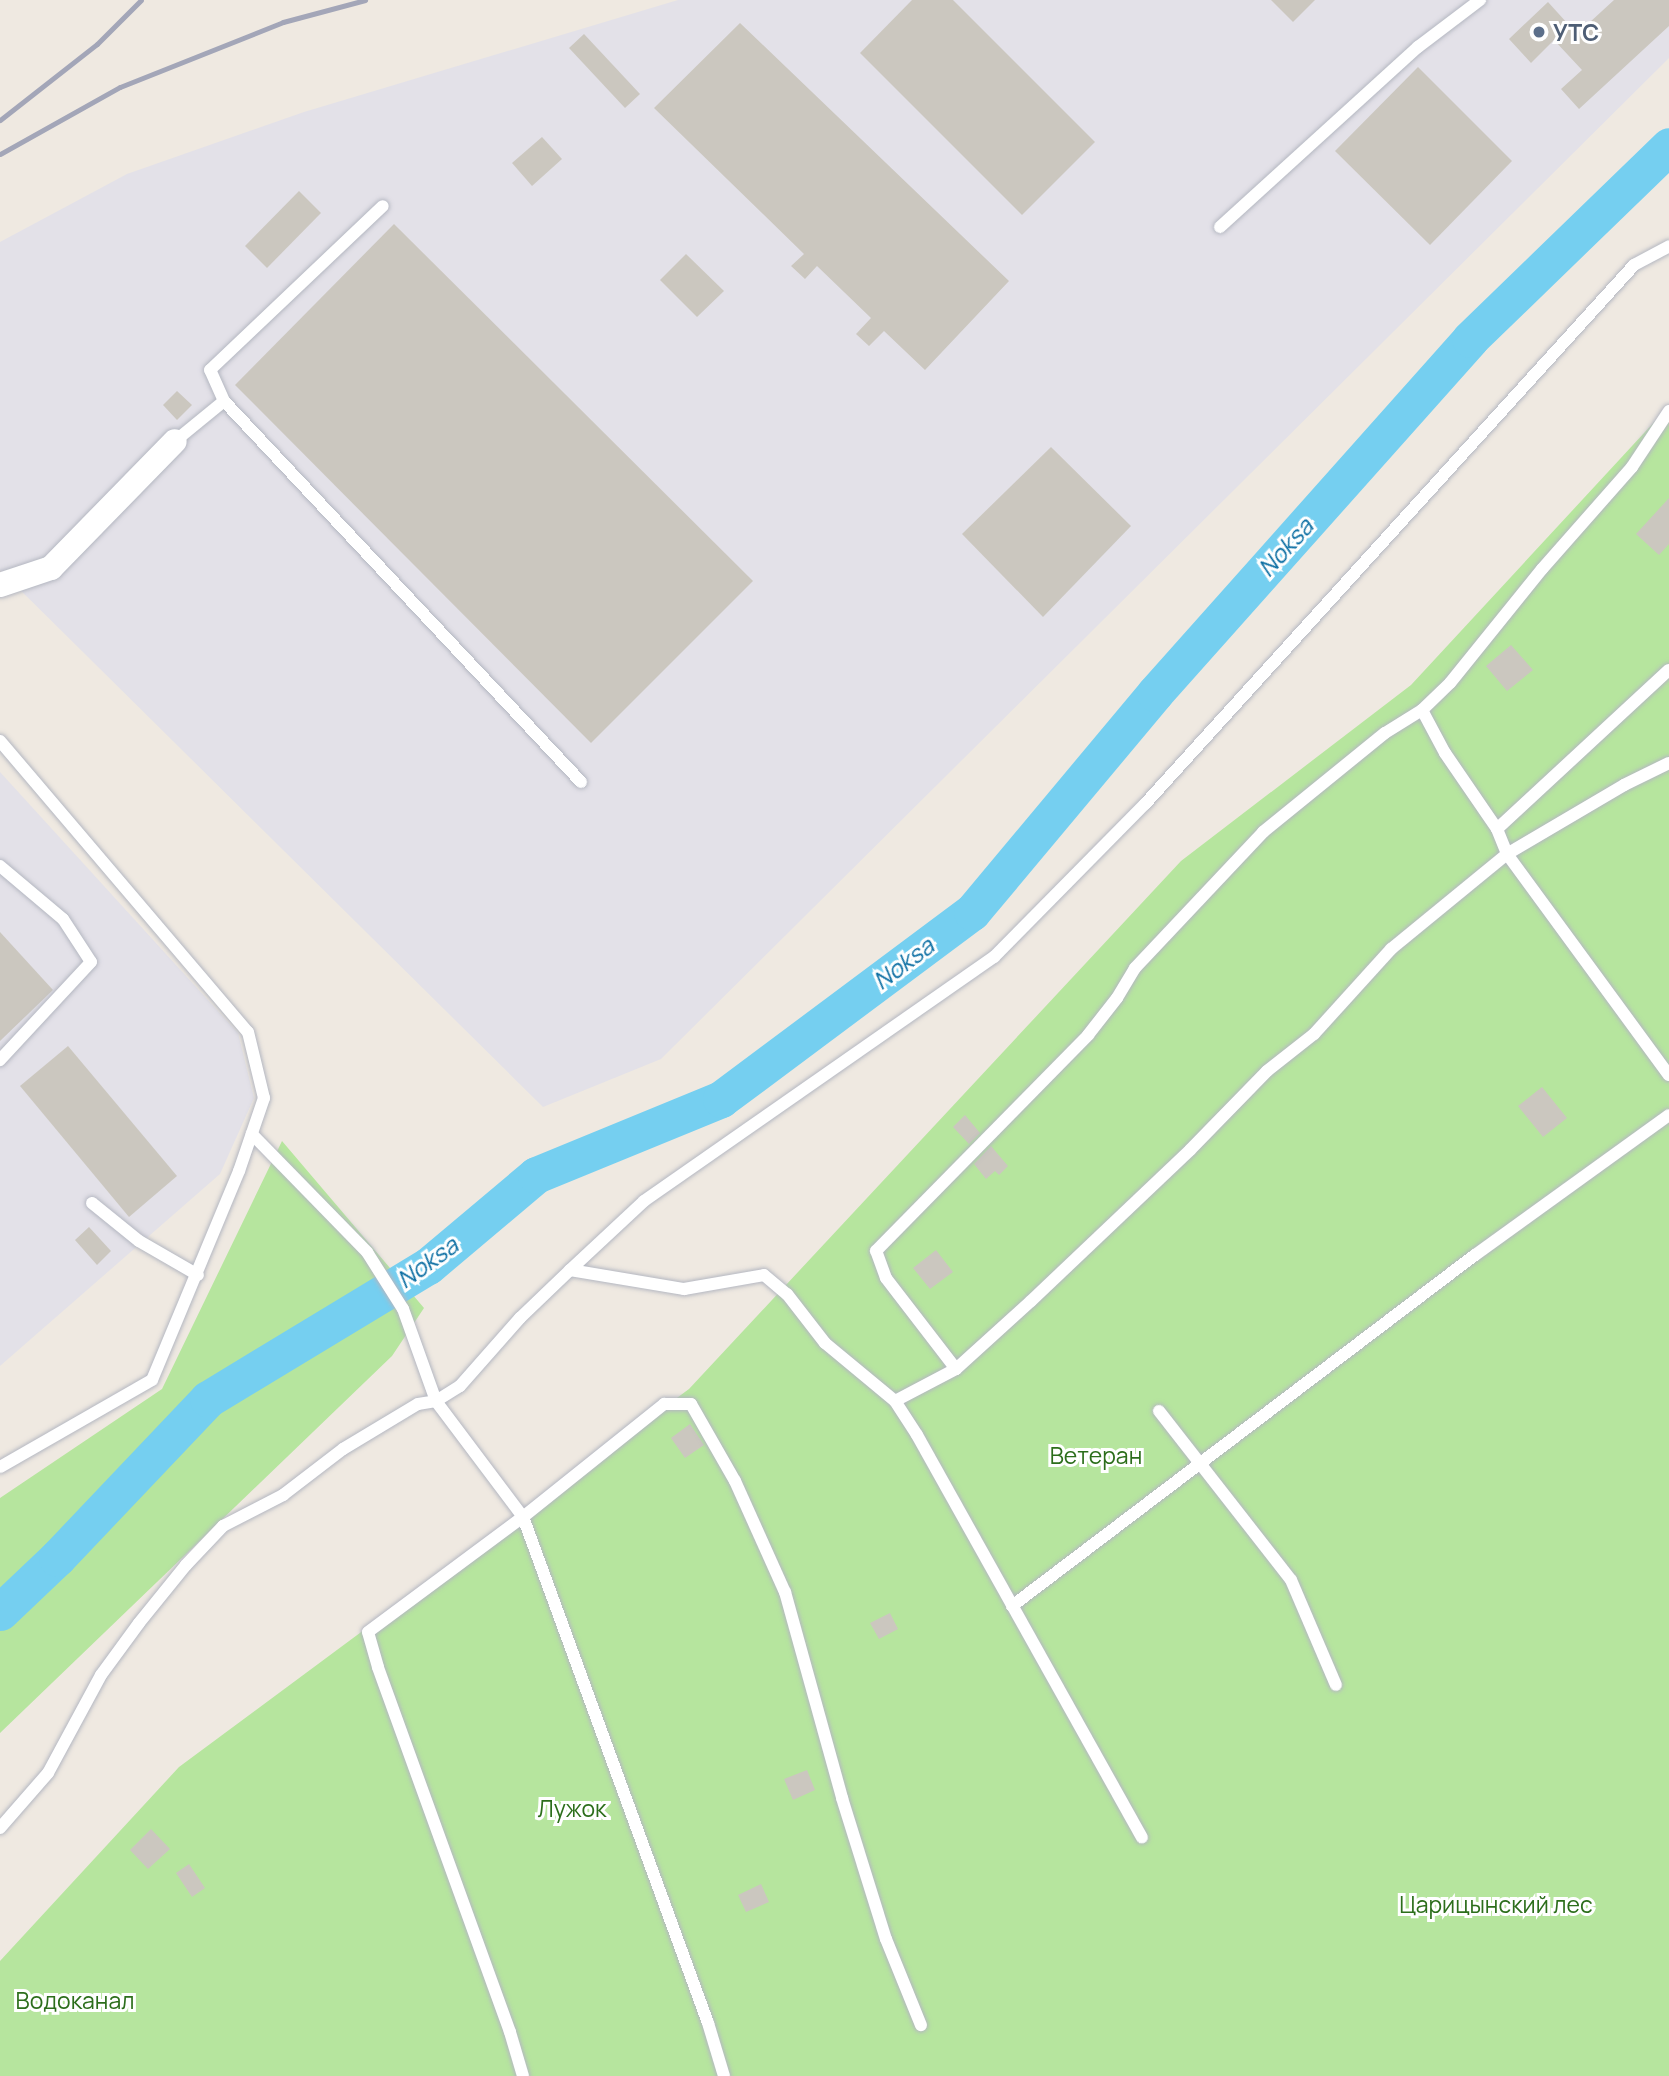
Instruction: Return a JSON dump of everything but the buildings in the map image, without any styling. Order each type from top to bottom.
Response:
[{"type":"street","points":[[0,585],[51,568],[175,441]]},
{"type":"lane","points":[[1220,227],[1418,47],[1480,0]]},
{"type":"lane","points":[[383,206],[210,370],[225,401],[581,782]]},
{"type":"lane","points":[[0,1828],[48,1773],[101,1675],[131,1633],[186,1565],[223,1526],[283,1495],[343,1449],[418,1404],[436,1401],[460,1386],[520,1318],[644,1201],[994,957],[1145,804],[1634,265],[1669,246]]},
{"type":"lane","points":[[175,441],[225,401]]},
{"type":"lane","points":[[956,1368],[886,1278],[876,1251],[1088,1035],[1117,998],[1135,968],[1263,832],[1385,733],[1422,710],[1450,683],[1542,569],[1632,467],[1669,411]]},
{"type":"lane","points":[[1497,829],[1669,670]]},
{"type":"lane","points":[[1422,710],[1445,753],[1497,829],[1507,854],[1669,1075]]},
{"type":"lane","points":[[0,741],[248,1032],[264,1098],[198,1275],[152,1380],[0,1467]]},
{"type":"lane","points":[[895,1401],[956,1368],[1181,1159],[1268,1071],[1314,1034],[1391,949],[1507,854],[1624,785],[1669,763]]},
{"type":"lane","points":[[0,866],[63,919],[92,962],[0,1060]]},
{"type":"lane","points":[[1012,1606],[1475,1255],[1669,1115]]},
{"type":"lane","points":[[252,1134],[367,1252],[403,1309],[436,1401],[523,1517],[708,2023],[724,2076]]},
{"type":"lane","points":[[92,1203],[139,1241],[198,1275]]},
{"type":"lane","points":[[569,1270],[684,1289],[764,1275],[787,1294],[825,1343],[895,1401],[1142,1837]]},
{"type":"lane","points":[[523,2076],[510,2032],[378,1667],[368,1632],[523,1517],[664,1404],[691,1404],[735,1481],[785,1592],[842,1798],[886,1939],[921,2025]]},
{"type":"lane","points":[[1159,1411],[1291,1580],[1336,1685]]},
{"type":"shaded area","points":[[678,0],[1669,0],[1669,58],[661,1059],[543,1107],[0,570],[0,242],[127,174],[304,112]]},
{"type":"shaded area","points":[[0,772],[238,1033],[254,1098],[220,1174],[0,1366]]},
{"type":"green space","points":[[1669,406],[1669,2076],[0,2076],[0,1961],[179,1767],[689,1389],[1181,861],[1411,685]]},
{"type":"green space","points":[[282,1141],[424,1308],[392,1356],[0,1733],[0,1498],[162,1389]]},
{"type":"waterway","name":"Noksa","points":[[0,1612],[57,1558],[208,1399],[428,1266],[536,1175],[721,1099],[972,912],[1155,693],[1470,339],[1669,146]]},
{"type":"railway","points":[[0,120],[97,44],[141,0]]},
{"type":"railway","points":[[0,154],[120,87],[283,22],[365,0]]},
{"type":"place","name":"УТС","points":[[1539,32]]},
{"type":"park label","name":"Ветеран","points":[[1096,1455]]},
{"type":"park label","name":"Лужок","points":[[572,1808]]},
{"type":"park label","name":"Царицынский лес","points":[[1496,1904]]},
{"type":"park label","name":"Водоканал","points":[[75,2000]]}]
